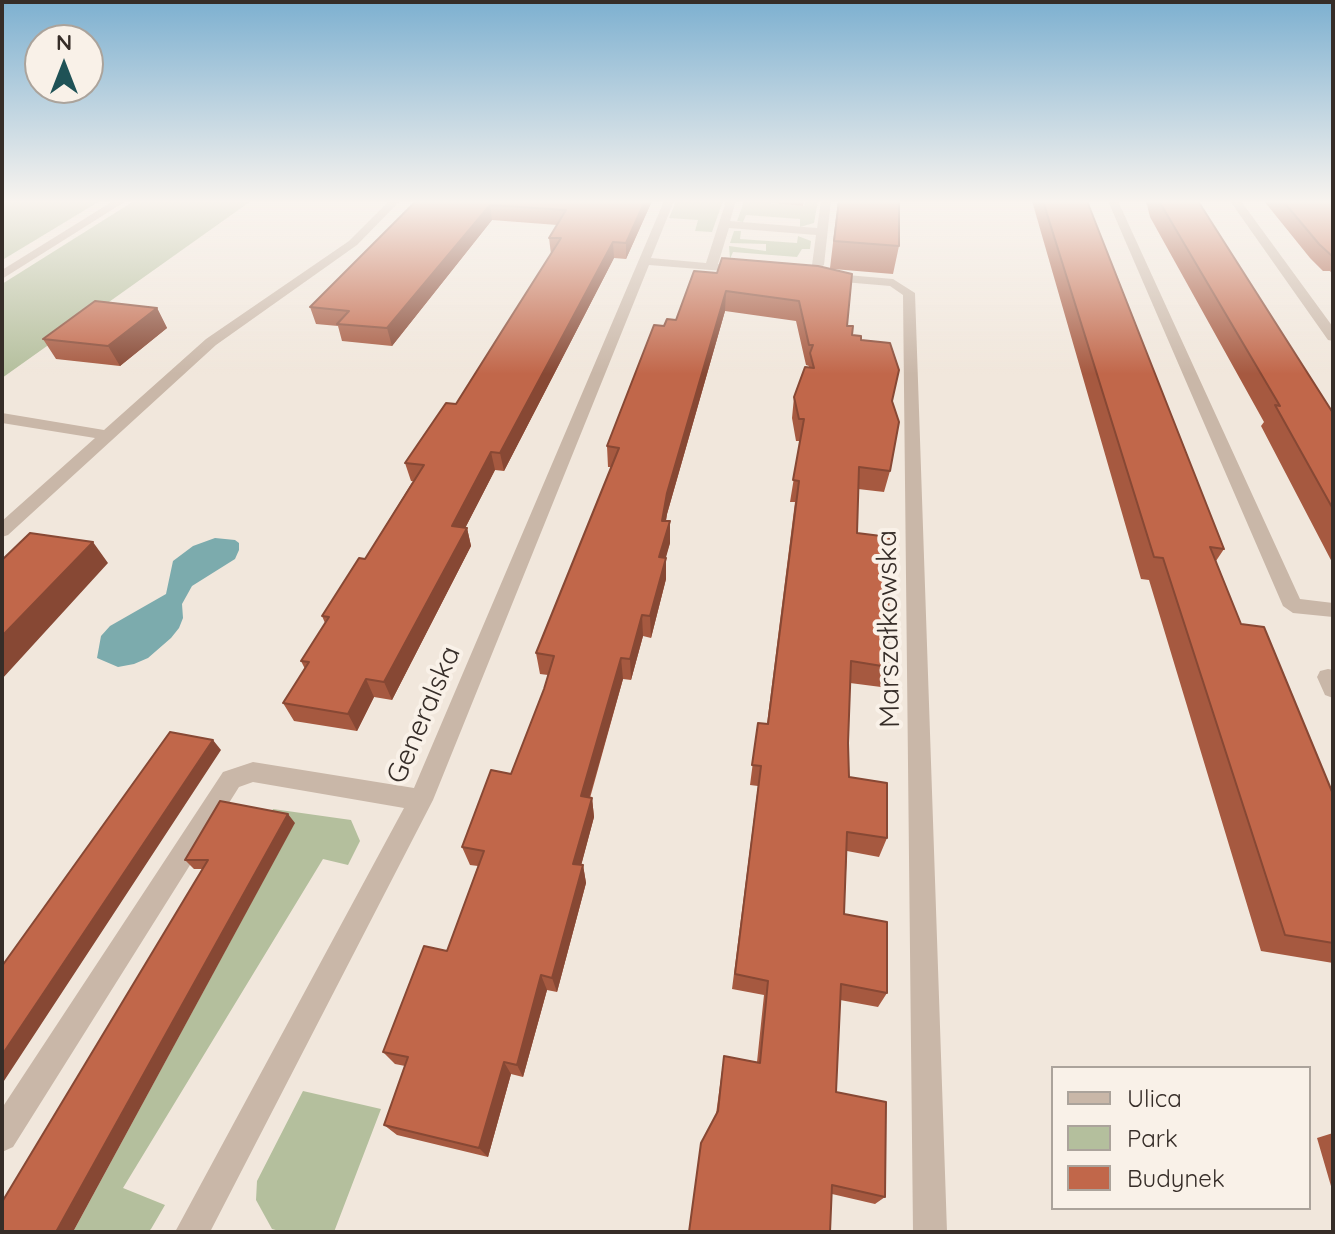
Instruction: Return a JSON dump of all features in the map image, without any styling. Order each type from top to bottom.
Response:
[{"type":"street","points":[[2,275],[28,259]]},
{"type":"street","points":[[2,531],[211,342],[331,259]]},
{"type":"street","points":[[711,267],[713,259]]},
{"type":"street","points":[[818,265],[819,259]]},
{"type":"street","points":[[1139,259],[1293,606],[1333,610]]},
{"type":"street","points":[[1276,259],[1333,337]]},
{"type":"street","points":[[645,261],[767,272]]},
{"type":"street","name":"Generalska","points":[[192,1232],[421,800],[645,261]]},
{"type":"street","name":"Marszałkowska","points":[[797,274],[893,283],[907,290],[909,296],[930,1232]]},
{"type":"street","points":[[2,418],[108,435]]},
{"type":"street","points":[[2,1136],[231,779],[253,772],[421,800]]},
{"type":"green space","points":[[42,259],[170,259],[2,378],[2,284]]},
{"type":"green space","points":[[273,809],[351,820],[360,841],[348,865],[323,859],[123,1188],[165,1205],[151,1229],[148,1232],[73,1232],[294,824],[269,819]]},
{"type":"green space","points":[[303,1091],[381,1109],[334,1232],[283,1232],[272,1229],[256,1200],[257,1181]]},
{"type":"water","points":[[215,538],[235,540],[239,543],[239,550],[235,559],[192,586],[182,604],[183,618],[179,628],[171,638],[148,658],[134,664],[118,667],[97,658],[101,636],[110,626],[166,594],[173,561],[193,546]]},
{"type":"building","points":[[358,259],[445,259],[387,328],[337,324],[349,311],[310,307]]},
{"type":"building","points":[[548,259],[604,259],[500,453],[491,452],[452,526],[467,528],[384,682],[366,679],[348,714],[283,703],[309,662],[301,661],[329,617],[322,616],[359,558],[365,559],[424,465],[405,463],[446,403],[456,404]]},
{"type":"building","points":[[722,259],[729,259],[818,266],[852,274],[847,326],[853,326],[852,335],[861,336],[861,340],[890,343],[899,370],[892,401],[899,422],[890,471],[859,467],[857,533],[889,537],[888,667],[851,661],[848,743],[849,777],[887,783],[887,838],[847,832],[844,914],[887,922],[887,993],[841,984],[836,1092],[886,1102],[885,1197],[832,1185],[830,1232],[689,1232],[701,1143],[718,1111],[724,1056],[760,1063],[768,981],[735,974],[761,766],[752,765],[758,723],[768,724],[799,481],[793,480],[804,419],[799,419],[794,397],[805,367],[814,368],[810,353],[813,345],[809,345],[799,301],[726,291],[667,493],[662,521],[670,521],[659,557],[666,558],[650,616],[642,615],[630,659],[621,658],[581,796],[592,798],[573,864],[583,865],[552,978],[541,975],[517,1065],[504,1062],[479,1148],[384,1125],[408,1057],[383,1052],[424,946],[447,951],[484,851],[462,847],[491,770],[511,774],[544,689],[554,656],[536,653],[619,448],[607,446],[654,325],[664,326],[667,319],[676,320],[694,271],[717,273]]},
{"type":"building","points":[[1061,259],[1110,259],[1224,549],[1210,547],[1241,624],[1264,627],[1333,794],[1333,943],[1285,935],[1163,558],[1154,557]]},
{"type":"building","points":[[1193,259],[1235,259],[1333,413],[1333,509],[1275,405],[1280,406]]},
{"type":"building","points":[[95,301],[157,308],[108,346],[43,339]]},
{"type":"building","points":[[30,533],[93,542],[2,636],[2,560]]},
{"type":"building","points":[[170,732],[213,740],[2,1055],[2,966]]},
{"type":"building","points":[[220,801],[288,814],[56,1232],[2,1232],[2,1202],[208,860],[185,860]]}]
